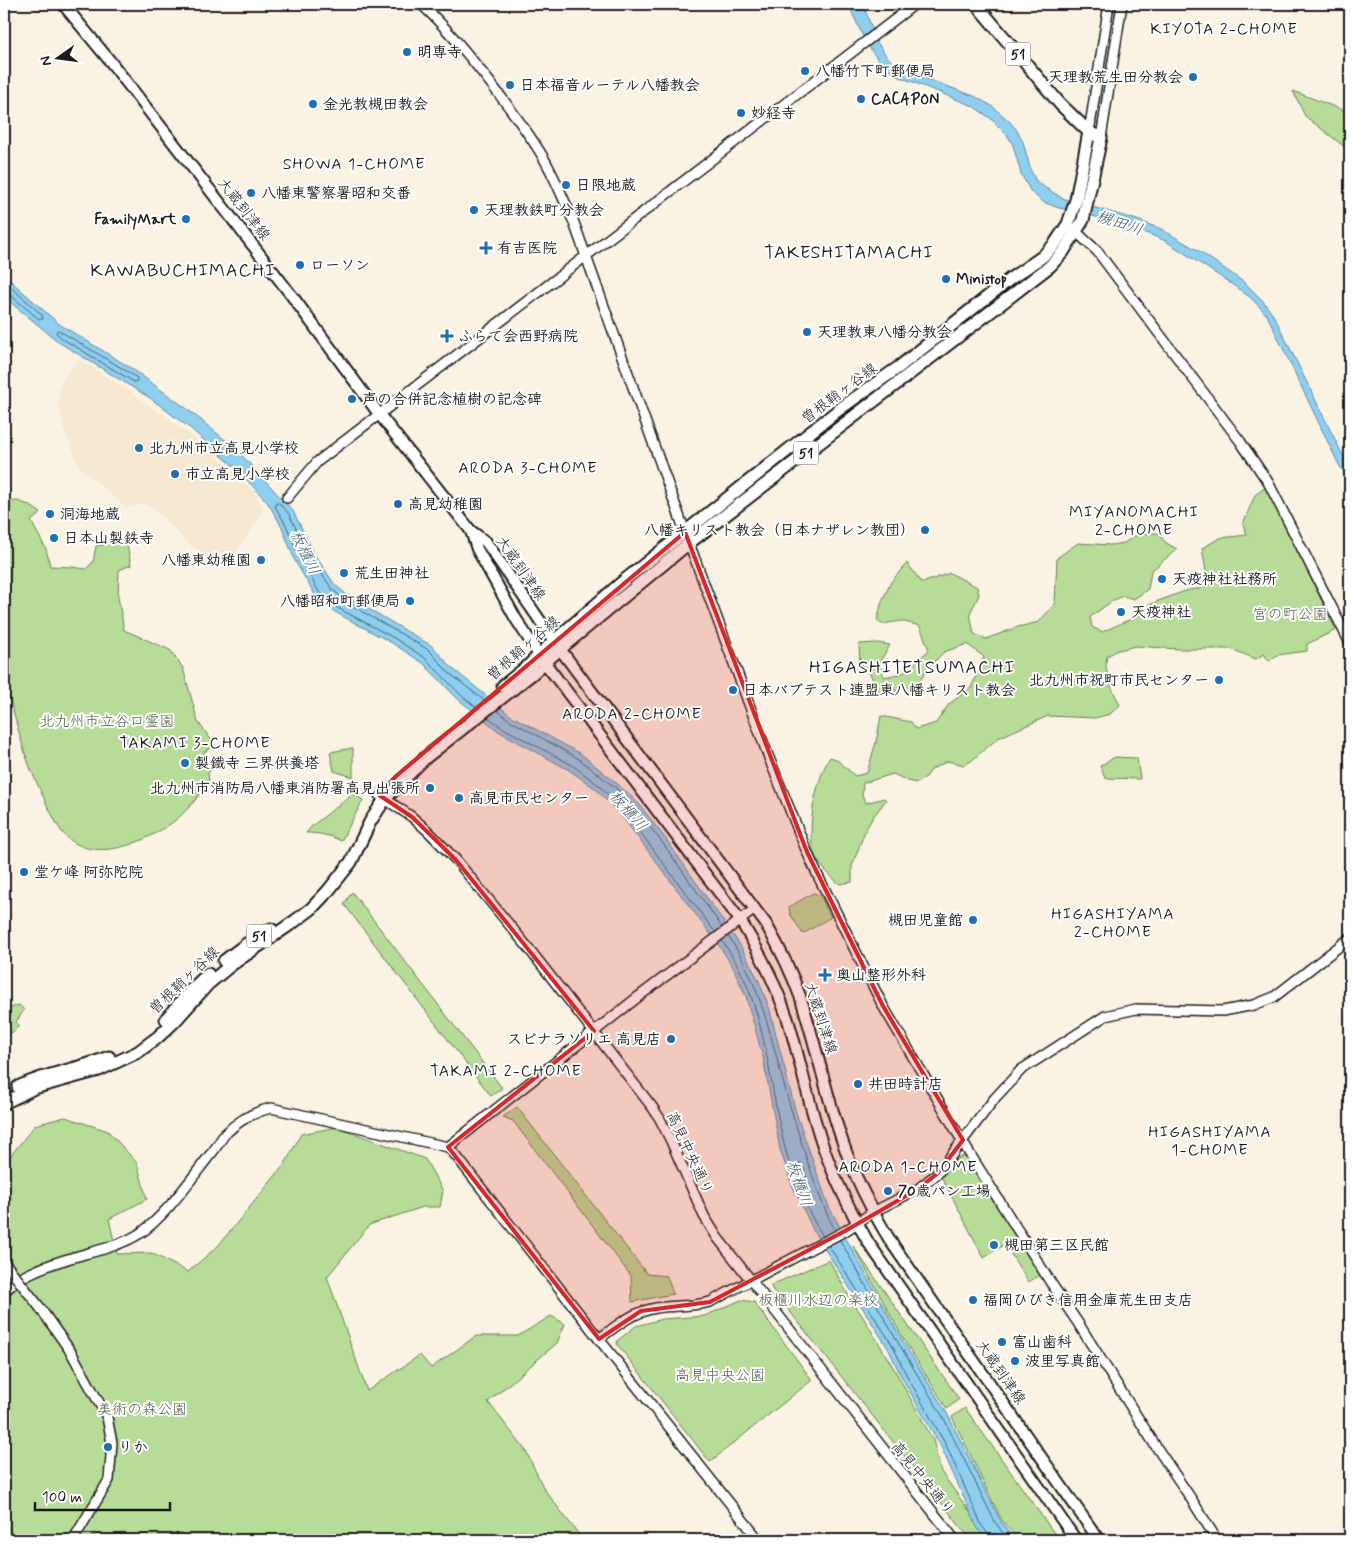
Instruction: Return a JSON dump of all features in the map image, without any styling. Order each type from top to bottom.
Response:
[{"type":"main road","name":"大蔵到津線","points":[[63,4],[110,61],[292,296],[379,414],[471,531],[486,542],[557,645],[756,909],[778,946],[800,996],[843,1142],[852,1167],[873,1212],[891,1242],[1099,1540]]},
{"type":"main road","name":"51","points":[[976,4],[1060,104],[1090,132],[1101,138],[1082,202],[1072,224]]},
{"type":"main road","name":"51","points":[[1082,202],[1090,132]]},
{"type":"main road","name":"曽根鞘ヶ谷線","points":[[4,1094],[32,1081],[97,1062],[135,1045],[154,1031],[170,1016],[190,991],[213,970],[245,945],[280,924],[310,901],[350,850],[366,818],[382,797],[499,694],[687,538],[1050,266],[1063,252],[1072,224],[1083,220],[1082,202]]},
{"type":"main road","name":"大蔵到津線","points":[[471,531],[477,549],[516,619],[542,659],[740,920],[760,952],[771,975],[788,1021],[823,1146],[835,1178],[857,1223],[868,1242],[1076,1540]]},
{"type":"main road","name":"曽根鞘ヶ谷線","points":[[4,1103],[34,1088],[99,1070],[138,1052],[158,1037],[208,984],[230,965],[295,921],[311,909],[328,892],[350,862],[382,797]]},
{"type":"street","points":[[422,4],[469,56],[519,120],[544,158],[556,182],[573,220],[585,258],[687,538],[769,758],[807,852],[884,1006],[963,1140],[1051,1283],[1217,1540]]},
{"type":"street","points":[[287,498],[318,462],[379,414],[915,4]]},
{"type":"street","points":[[1090,132],[1109,4]]},
{"type":"street","points":[[1101,138],[1122,4]]},
{"type":"street","points":[[1072,224],[1103,259],[1236,435],[1268,482],[1350,643]]},
{"type":"street","name":"高見中央通り","points":[[382,797],[412,817],[456,860],[594,1031],[660,1119],[710,1227],[955,1540]]},
{"type":"street","points":[[448,1148],[594,1031],[756,909]]},
{"type":"street","points":[[599,1340],[628,1317],[641,1311],[699,1305],[710,1302],[818,1246],[873,1212],[918,1189],[938,1173],[995,1098],[1021,1070],[1105,1016],[1136,1009],[1223,1011],[1254,1005],[1274,997],[1350,938]]},
{"type":"street","points":[[4,1292],[18,1280],[37,1271],[116,1245],[139,1234],[162,1213],[186,1186],[225,1134],[257,1112],[271,1108],[448,1148],[758,1540]]},
{"type":"street","points":[[4,1262],[38,1305],[71,1352],[108,1417],[112,1442],[109,1480],[73,1540]]},
{"type":"highlighted area","points":[[685,532],[807,852],[883,1006],[963,1140],[938,1173],[918,1189],[845,1231],[710,1302],[641,1311],[599,1339],[448,1147],[594,1031],[456,860],[412,817],[379,795],[395,777]]},
{"type":"shaded area","name":"北九州市立高見小学校","points":[[78,359],[125,388],[188,433],[225,463],[258,496],[263,513],[232,558],[214,559],[189,544],[152,507],[142,504],[126,508],[80,467],[64,430],[58,402],[61,382]]},
{"type":"green space","points":[[1293,91],[1350,114],[1350,151],[1305,116]]},
{"type":"green space","name":"宮の町公園","points":[[1266,487],[1336,630],[1307,644],[1307,651],[1277,655],[1269,661],[1264,654],[1256,659],[1231,649],[1178,649],[1136,646],[1118,650],[1107,656],[1106,662],[1109,681],[1120,705],[1110,714],[1095,718],[1048,716],[998,738],[964,765],[948,761],[932,769],[926,777],[916,783],[893,774],[863,783],[862,795],[866,803],[884,798],[886,800],[865,831],[852,866],[852,882],[839,884],[823,868],[816,858],[813,848],[811,821],[816,792],[830,757],[836,759],[855,776],[867,773],[881,716],[911,722],[916,729],[936,723],[949,704],[971,688],[984,657],[967,644],[944,652],[928,668],[918,684],[892,692],[880,693],[870,674],[860,666],[859,644],[877,643],[890,645],[879,663],[884,677],[903,673],[929,650],[920,626],[901,621],[882,624],[877,621],[882,601],[891,582],[907,563],[922,583],[950,573],[977,587],[979,595],[970,613],[974,634],[986,639],[1018,627],[1039,622],[1055,604],[1057,558],[1078,543],[1111,545],[1124,543],[1140,533],[1158,533],[1166,543],[1177,549],[1151,571],[1148,589],[1134,599],[1123,596],[1112,601],[1090,617],[1092,627],[1102,632],[1142,614],[1147,606],[1188,590],[1199,589],[1208,583],[1202,548],[1220,538],[1247,535],[1243,524],[1255,495]]},
{"type":"green space","name":"北九州市立谷口霊園","points":[[17,501],[29,505],[41,513],[31,521],[46,549],[50,566],[86,569],[93,562],[96,546],[126,540],[131,565],[119,570],[118,597],[124,630],[170,650],[183,668],[198,722],[215,745],[204,752],[213,769],[208,772],[209,783],[192,804],[183,814],[161,830],[132,844],[102,850],[87,848],[74,842],[58,826],[27,760],[7,689],[4,685],[4,502]]},
{"type":"green space","points":[[353,748],[353,777],[334,771],[330,752]]},
{"type":"green space","points":[[1115,757],[1137,758],[1140,779],[1105,778],[1100,766]]},
{"type":"green space","points":[[353,794],[363,800],[341,841],[333,837],[306,833],[312,826]]},
{"type":"green space","points":[[352,892],[502,1088],[491,1096],[344,904]]},
{"type":"green space","points":[[813,893],[820,895],[831,917],[803,934],[790,914],[789,907]]},
{"type":"green space","points":[[19,1005],[24,1010],[16,1022],[19,1026],[15,1031],[6,1035],[4,1032],[4,1010]]},
{"type":"green space","points":[[517,1107],[647,1274],[667,1276],[673,1294],[632,1302],[631,1276],[513,1121],[503,1117]]},
{"type":"green space","name":"美術の森公園","points":[[65,1117],[108,1131],[137,1163],[147,1199],[109,1219],[117,1254],[151,1253],[188,1272],[218,1246],[285,1164],[301,1134],[337,1127],[425,1159],[443,1191],[440,1207],[423,1207],[369,1225],[327,1277],[367,1391],[420,1355],[431,1368],[476,1336],[518,1336],[551,1316],[565,1324],[557,1343],[488,1402],[526,1451],[544,1489],[583,1540],[4,1540],[4,1164],[35,1125]]},
{"type":"green space","points":[[965,1156],[1041,1275],[1028,1282],[1005,1244],[984,1258],[941,1176],[958,1158]]},
{"type":"green space","name":"板櫃川水辺の楽校","points":[[853,1246],[959,1399],[947,1409],[904,1340]]},
{"type":"green space","name":"板櫃川水辺の楽校","points":[[829,1260],[896,1372],[933,1440],[941,1472],[990,1540],[971,1540],[772,1289],[771,1285]]},
{"type":"green space","name":"高見中央公園","points":[[741,1300],[754,1302],[812,1380],[710,1462],[617,1344],[618,1340],[636,1326],[662,1319],[705,1316]]},
{"type":"green space","points":[[965,1408],[1059,1540],[1018,1540],[1001,1519],[952,1417]]},
{"type":"water","name":"槻田川","points":[[848,4],[863,4],[877,42],[894,64],[908,72],[974,96],[992,106],[1009,121],[1023,142],[1031,171],[1036,181],[1044,187],[1062,198],[1161,229],[1199,251],[1245,283],[1263,301],[1275,318],[1350,470],[1350,483],[1338,463],[1267,315],[1251,298],[1166,241],[1080,212],[1059,208],[1043,202],[1031,192],[1021,174],[1013,145],[1008,136],[990,118],[973,106],[898,76],[888,69],[867,44]]},
{"type":"water","name":"板櫃川","points":[[4,275],[59,324],[131,368],[186,408],[235,448],[293,511],[315,555],[335,585],[352,599],[432,646],[453,669],[510,715],[581,754],[639,804],[740,945],[758,979],[769,1007],[796,1113],[829,1207],[903,1342],[948,1415],[1000,1520],[1014,1540],[988,1540],[978,1529],[941,1447],[901,1376],[888,1348],[814,1232],[792,1185],[780,1149],[763,1057],[746,997],[733,967],[624,819],[596,789],[569,770],[500,732],[459,700],[423,663],[392,643],[333,611],[315,595],[295,561],[282,527],[268,503],[236,468],[191,429],[150,398],[60,343],[4,297]]},
{"type":"place","name":"明専寺","points":[[407,52]]},
{"type":"place","name":"八幡竹下町郵便局","points":[[805,71]]},
{"type":"place","name":"天理教荒生田分教会","points":[[1193,77]]},
{"type":"place","name":"日本福音ルーテル八幡教会","points":[[510,85]]},
{"type":"place","name":"CACAPON","points":[[861,99]]},
{"type":"place","name":"金光教槻田教会","points":[[313,104]]},
{"type":"place","name":"妙経寺","points":[[741,113]]},
{"type":"place","name":"日限地蔵","points":[[566,185]]},
{"type":"place","name":"八幡東警察署昭和交番","points":[[251,193]]},
{"type":"place","name":"天理教鉄町分教会","points":[[474,210]]},
{"type":"place","name":"FamilyMart","points":[[186,219]]},
{"type":"place","name":"有吉医院","points":[[486,248]]},
{"type":"place","name":"ローソン","points":[[300,265]]},
{"type":"place","name":"Ministop","points":[[946,279]]},
{"type":"place","name":"天理教東八幡分教会","points":[[807,332]]},
{"type":"place","name":"ふらて会西野病院","points":[[447,336]]},
{"type":"place","name":"声の合併記念植樹の記念碑","points":[[352,399]]},
{"type":"place","name":"北九州市立高見小学校","points":[[139,448]]},
{"type":"place","name":"市立高見小学校","points":[[175,474]]},
{"type":"place","name":"高見幼稚園","points":[[398,504]]},
{"type":"place","name":"洞海地蔵","points":[[50,514]]},
{"type":"place","name":"八幡キリスト教会（日本ナザレン教団）","points":[[925,530]]},
{"type":"place","name":"日本山製鉄寺","points":[[54,538]]},
{"type":"place","name":"八幡東幼稚園","points":[[261,560]]},
{"type":"place","name":"荒生田神社","points":[[344,573]]},
{"type":"place","name":"天疫神社社務所","points":[[1162,579]]},
{"type":"place","name":"八幡昭和町郵便局","points":[[410,601]]},
{"type":"place","name":"天疫神社","points":[[1121,612]]},
{"type":"place","name":"北九州市祝町市民センター","points":[[1219,680]]},
{"type":"place","name":"日本バブテスト連盟東八幡キリスト教会","points":[[733,690]]},
{"type":"place","name":"製鐵寺 三界供養塔","points":[[185,763]]},
{"type":"place","name":"北九州市消防局八幡東消防署高見出張所","points":[[430,788]]},
{"type":"place","name":"高見市民センター","points":[[459,798]]},
{"type":"place","name":"堂ケ峰 阿弥陀院","points":[[24,872]]},
{"type":"place","name":"槻田児童館","points":[[973,920]]},
{"type":"place","name":"奥山整形外科","points":[[825,975]]},
{"type":"place","name":"スピナラソリエ 高見店","points":[[671,1039]]},
{"type":"place","name":"井田時計店","points":[[858,1084]]},
{"type":"place","name":"70歳パン工場","points":[[888,1191]]},
{"type":"place","name":"槻田第三区民館","points":[[994,1245]]},
{"type":"place","name":"福岡ひびき信用金庫荒生田支店","points":[[973,1300]]},
{"type":"place","name":"富山歯科","points":[[1002,1342]]},
{"type":"place","name":"波里写真館","points":[[1015,1361]]},
{"type":"place","name":"りか","points":[[108,1447]]},
{"type":"district","name":"KIYOTA 2-CHOME","points":[[1224,28]]},
{"type":"district","name":"SHOWA 1-CHOME","points":[[354,163]]},
{"type":"district","name":"TAKESHITAMACHI","points":[[849,252]]},
{"type":"district","name":"KAWABUCHIMACHI","points":[[183,270]]},
{"type":"district","name":"ARODA 3-CHOME","points":[[528,467]]},
{"type":"district","name":"MIYANOMACHI 2-CHOME","points":[[1134,520]]},
{"type":"district","name":"HIGASHITETSUMACHI","points":[[912,667]]},
{"type":"district","name":"ARODA 2-CHOME","points":[[632,713]]},
{"type":"district","name":"TAKAMI 3-CHOME","points":[[195,742]]},
{"type":"district","name":"HIGASHIYAMA 2-CHOME","points":[[1113,922]]},
{"type":"district","name":"TAKAMI 2-CHOME","points":[[506,1070]]},
{"type":"district","name":"HIGASHIYAMA 1-CHOME","points":[[1210,1140]]},
{"type":"district","name":"ARODA 1-CHOME","points":[[908,1166]]}]
